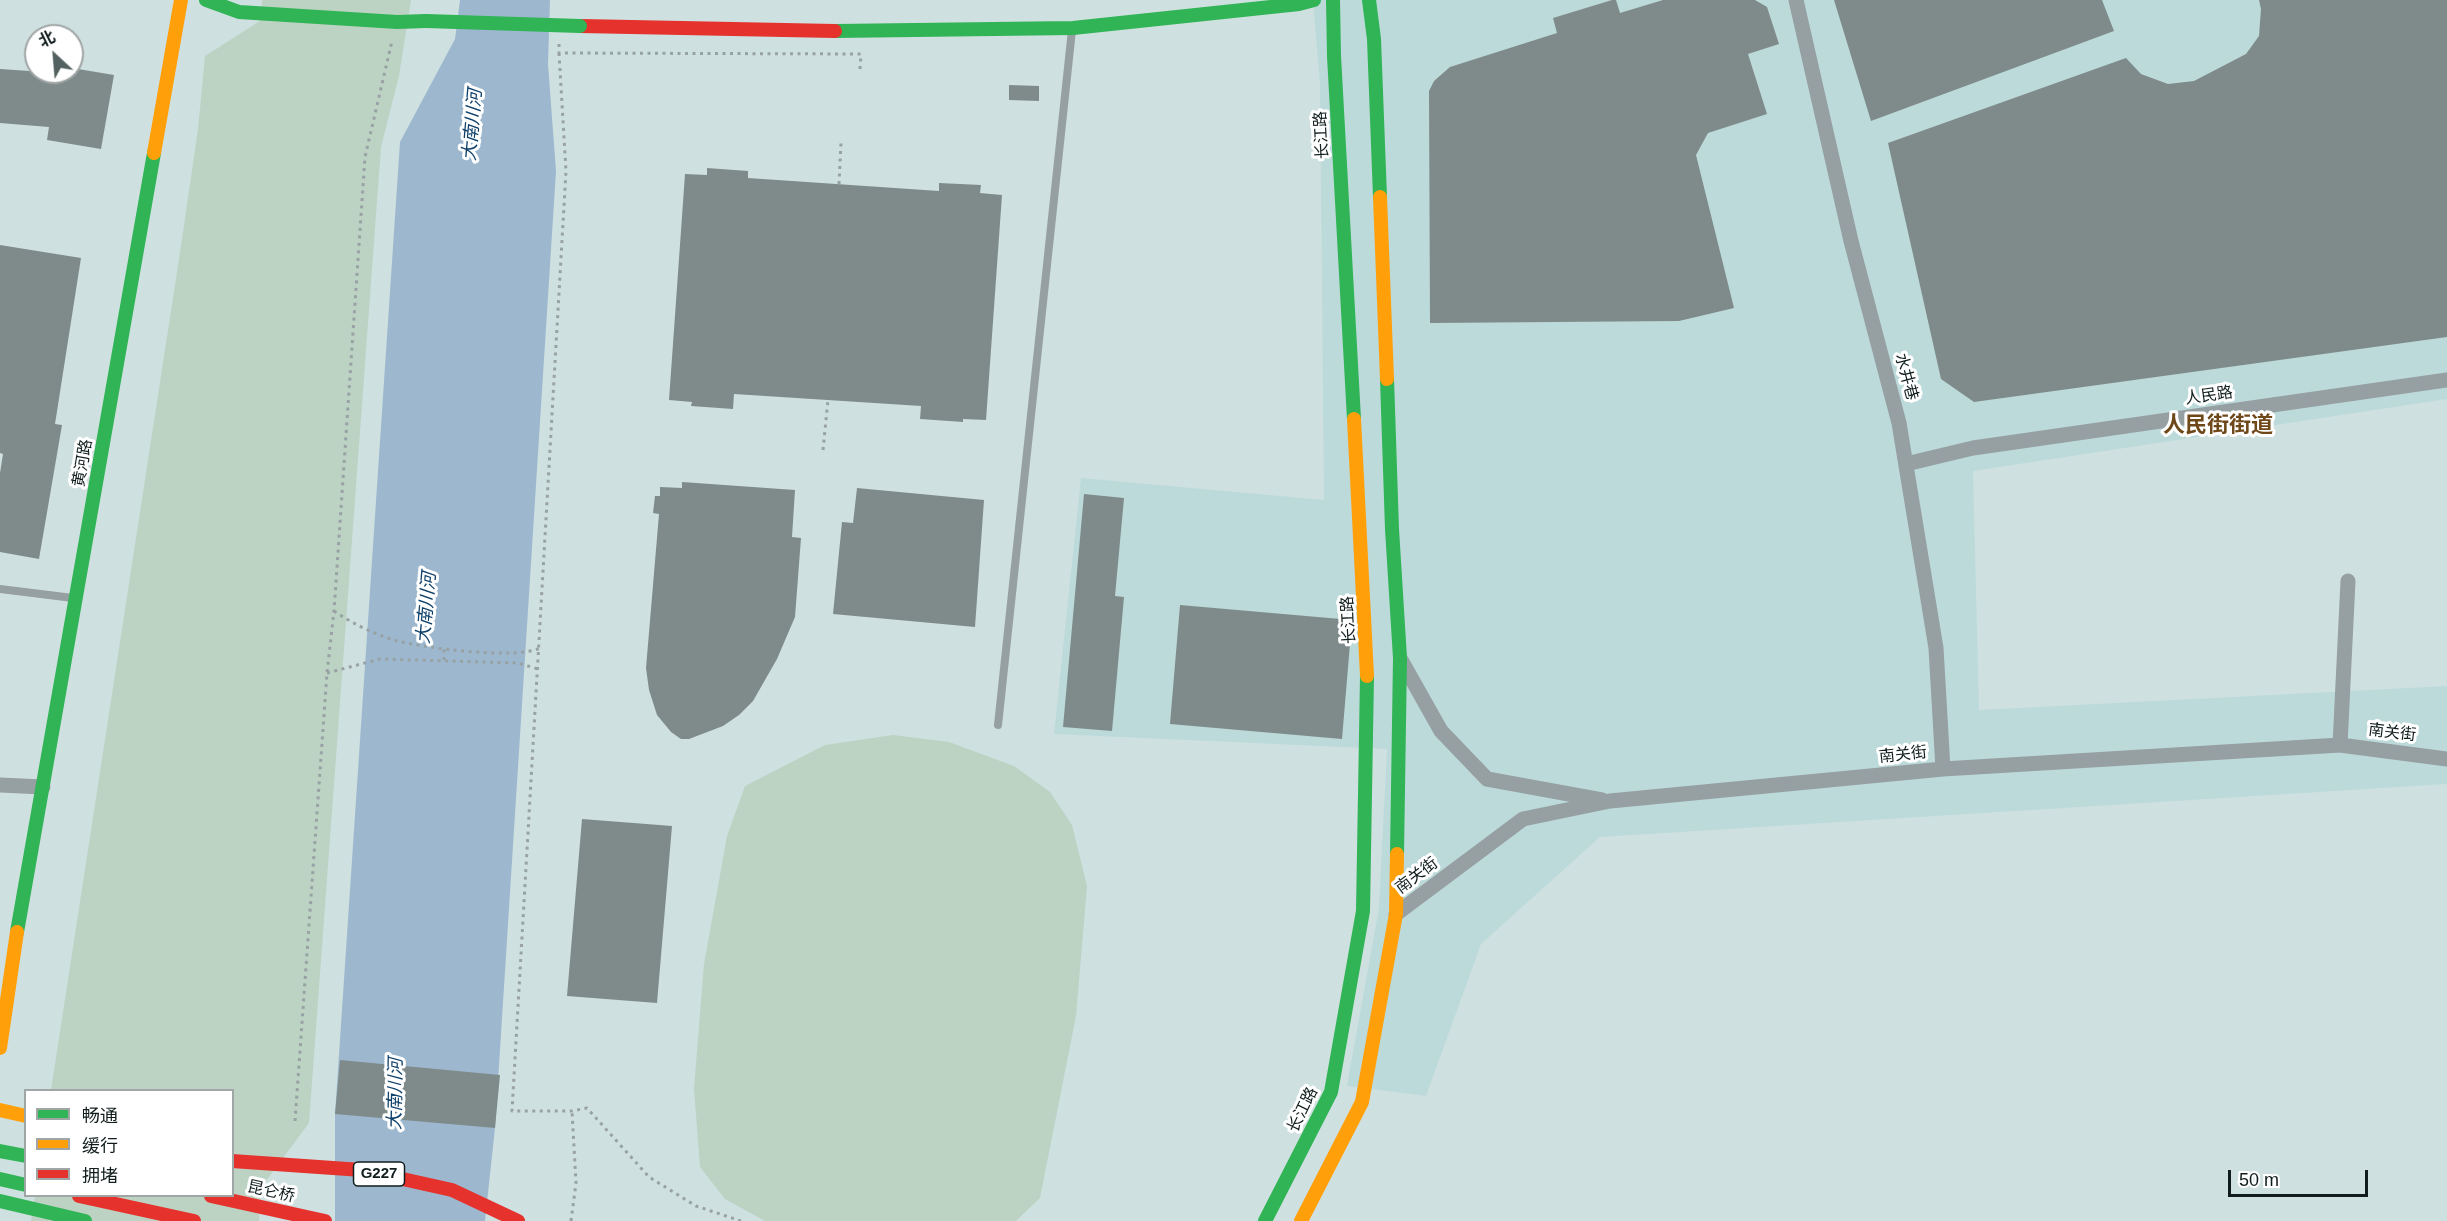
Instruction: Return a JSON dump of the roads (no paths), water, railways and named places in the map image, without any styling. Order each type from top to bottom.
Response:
[{"type":"main road","name":"黄河路","points":[[17,932],[181,0]]},
{"type":"main road","points":[[206,0],[239,12],[397,22],[862,32],[1072,28],[1299,4],[1314,0]]},
{"type":"main road","name":"长江路","points":[[1265,1221],[1331,1092],[1363,911],[1367,659],[1334,67],[1333,0]]},
{"type":"main road","points":[[1301,1221],[1362,1102],[1396,915],[1400,658],[1392,529],[1374,39],[1370,0]]},
{"type":"main road","points":[[0,971],[17,932]]},
{"type":"main road","points":[[0,1048],[17,932]]},
{"type":"main road","points":[[0,1110],[24,1116]]},
{"type":"main road","points":[[0,1151],[24,1156]]},
{"type":"main road","name":"G227","points":[[234,1161],[362,1170],[452,1191],[518,1221]]},
{"type":"main road","points":[[0,1179],[24,1185]]},
{"type":"main road","points":[[84,1197],[194,1221]]},
{"type":"main road","name":"昆仑桥","points":[[216,1197],[325,1221]]},
{"type":"main road","points":[[0,1201],[85,1221]]},
{"type":"street","name":"水井巷","points":[[1796,0],[1851,240],[1899,423],[1936,648],[1943,769]]},
{"type":"street","name":"人民路","points":[[1906,464],[1973,448],[2447,380]]},
{"type":"street","points":[[2340,745],[2348,581]]},
{"type":"street","points":[[1400,658],[1441,731],[1487,779],[1610,801]]},
{"type":"street","name":"南关街","points":[[1396,915],[1523,819],[1610,801],[1943,769],[2340,745],[2447,759]]},
{"type":"street","points":[[0,785],[43,787]]},
{"type":"lane","points":[[998,725],[1072,28]]},
{"type":"lane","points":[[0,589],[76,599]]},
{"type":"water","name":"大南川河","points":[[460,0],[550,0],[548,64],[556,171],[495,1128],[485,1221],[335,1221],[335,1114],[400,142],[455,39]]},
{"type":"district","name":"人民街街道","points":[[2218,426]]}]
